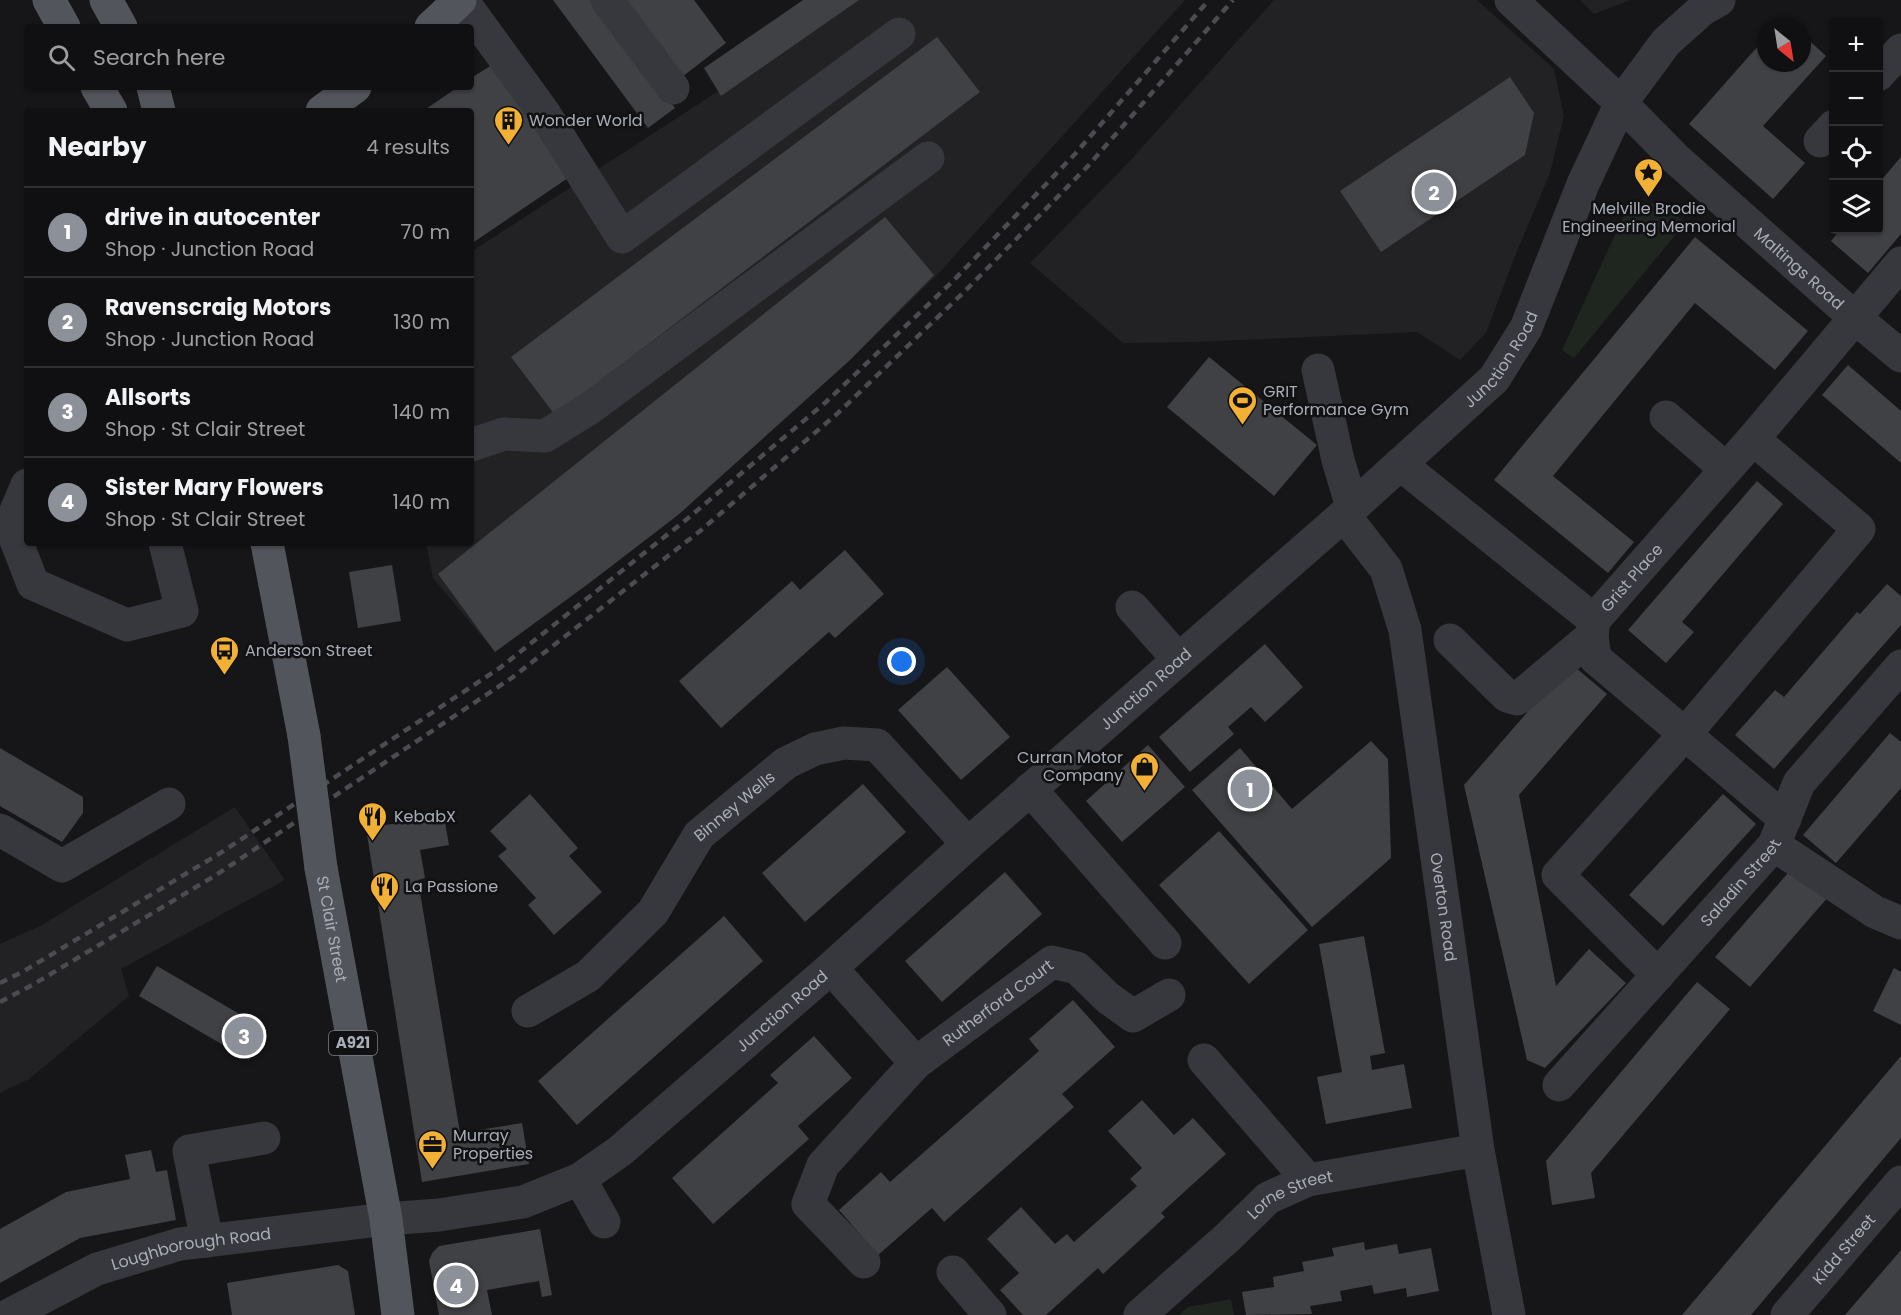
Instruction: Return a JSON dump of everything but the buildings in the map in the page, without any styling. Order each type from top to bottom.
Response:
[{"type":"main road","points":[[49,0],[61,24]]},
{"type":"main road","points":[[106,0],[120,24]]},
{"type":"main road","points":[[434,24],[461,0]]},
{"type":"main road","points":[[100,90],[109,108]]},
{"type":"main road","points":[[154,90],[158,108]]},
{"type":"main road","points":[[326,108],[351,90]]},
{"type":"main road","name":"St Clair Street","points":[[268,546],[304,736],[321,868],[386,1219],[399,1315]]},
{"type":"street","points":[[36,0],[59,24]]},
{"type":"street","points":[[461,0],[544,113],[622,237],[899,34]]},
{"type":"street","points":[[607,0],[673,88]]},
{"type":"street","name":"Maltings Road","points":[[1511,0],[1621,103],[1675,158],[1901,356]]},
{"type":"street","name":"Junction Road","points":[[386,1219],[439,1215],[524,1202],[580,1179],[620,1150],[831,968],[1494,379],[1526,328],[1582,184],[1621,103],[1666,42],[1703,9],[1719,0]]},
{"type":"street","points":[[1881,72],[1901,50]]},
{"type":"street","points":[[474,444],[504,434],[545,436],[590,408],[928,158]]},
{"type":"street","name":"Grist Place","points":[[1450,640],[1507,696],[1517,699],[1593,628],[1901,263]]},
{"type":"street","points":[[1317,370],[1348,511]]},
{"type":"street","points":[[1666,417],[1726,469]]},
{"type":"street","points":[[1658,975],[1558,875],[1685,734],[1859,529],[1753,439]]},
{"type":"street","points":[[1400,464],[1593,628],[1595,657],[1685,734],[1780,832],[1875,912],[1901,923]]},
{"type":"street","points":[[24,492],[10,525],[33,584],[127,626],[182,611],[166,546]]},
{"type":"street","name":"Overton Road","points":[[1348,511],[1386,569],[1405,630],[1478,1150],[1509,1315]]},
{"type":"street","points":[[1132,607],[1178,659]]},
{"type":"street","name":"Saladin Street","points":[[1559,1085],[1658,975],[1780,832],[1799,783],[1901,666]]},
{"type":"street","name":"Binney Wells","points":[[528,1011],[588,976],[653,912],[699,835],[786,764],[815,749],[844,743],[877,745],[968,844]]},
{"type":"street","points":[[1030,789],[1165,943]]},
{"type":"street","points":[[0,830],[62,866],[169,804]]},
{"type":"street","name":"Rutherford Court","points":[[864,1262],[807,1204],[823,1165],[916,1063],[1052,962],[1077,968],[1108,998],[1134,1016],[1169,995]]},
{"type":"street","points":[[831,968],[916,1063]]},
{"type":"street","points":[[1204,1060],[1308,1180]]},
{"type":"street","points":[[207,1241],[189,1151],[264,1138]]},
{"type":"street","name":"Lorne Street","points":[[1140,1315],[1227,1238],[1268,1198],[1308,1180],[1478,1150]]},
{"type":"street","points":[[580,1179],[604,1222]]},
{"type":"street","name":"Kidd Street","points":[[1787,1315],[1901,1182]]},
{"type":"street","name":"Loughborough Road","points":[[9,1315],[97,1269],[180,1244],[386,1219]]},
{"type":"street","points":[[953,1272],[990,1315]]},
{"type":"shaded area","points":[[858,0],[1185,0],[939,273],[850,360],[678,515],[495,652],[433,578],[427,546],[474,546],[474,250]]},
{"type":"shaded area","points":[[1274,0],[1477,0],[1554,69],[1564,116],[1550,173],[1486,333],[1460,360],[1417,332],[1123,343],[1030,263],[1129,162]]},
{"type":"shaded area","points":[[1580,0],[1630,0],[1594,14]]},
{"type":"shaded area","points":[[1660,201],[1685,223],[1574,358],[1562,350],[1626,211]]},
{"type":"shaded area","points":[[235,807],[285,880],[121,969],[129,996],[29,1079],[0,1093],[0,944],[42,925]]},
{"type":"shaded area","points":[[1231,1299],[1234,1315],[1179,1315],[1188,1307]]},
{"type":"railway","points":[[0,983],[24,971],[222,852],[501,667],[687,519],[826,402],[954,280],[1075,154],[1209,0]]},
{"type":"railway","points":[[0,1002],[216,875],[513,677],[700,531],[838,413],[966,290],[1088,166],[1233,0]]},
{"type":"place","name":"Wonder World","points":[[508,146]]},
{"type":"place","name":"Ravenscraig Motors","points":[[1434,192]]},
{"type":"place","name":"Melville Brodie Engineering Memorial","points":[[1649,198]]},
{"type":"place","name":"GRIT Performance Gym","points":[[1242,426]]},
{"type":"place","name":"Anderson Street","points":[[224,676]]},
{"type":"place","name":"drive in autocenter","points":[[1250,789]]},
{"type":"place","name":"Curran Motor Company","points":[[1144,792]]},
{"type":"place","name":"KebabX","points":[[373,842]]},
{"type":"place","name":"La Passione","points":[[384,912]]},
{"type":"place","name":"Allsorts","points":[[244,1036]]},
{"type":"place","name":"Murray Properties","points":[[432,1170]]},
{"type":"place","name":"Sister Mary Flowers","points":[[456,1285]]}]
